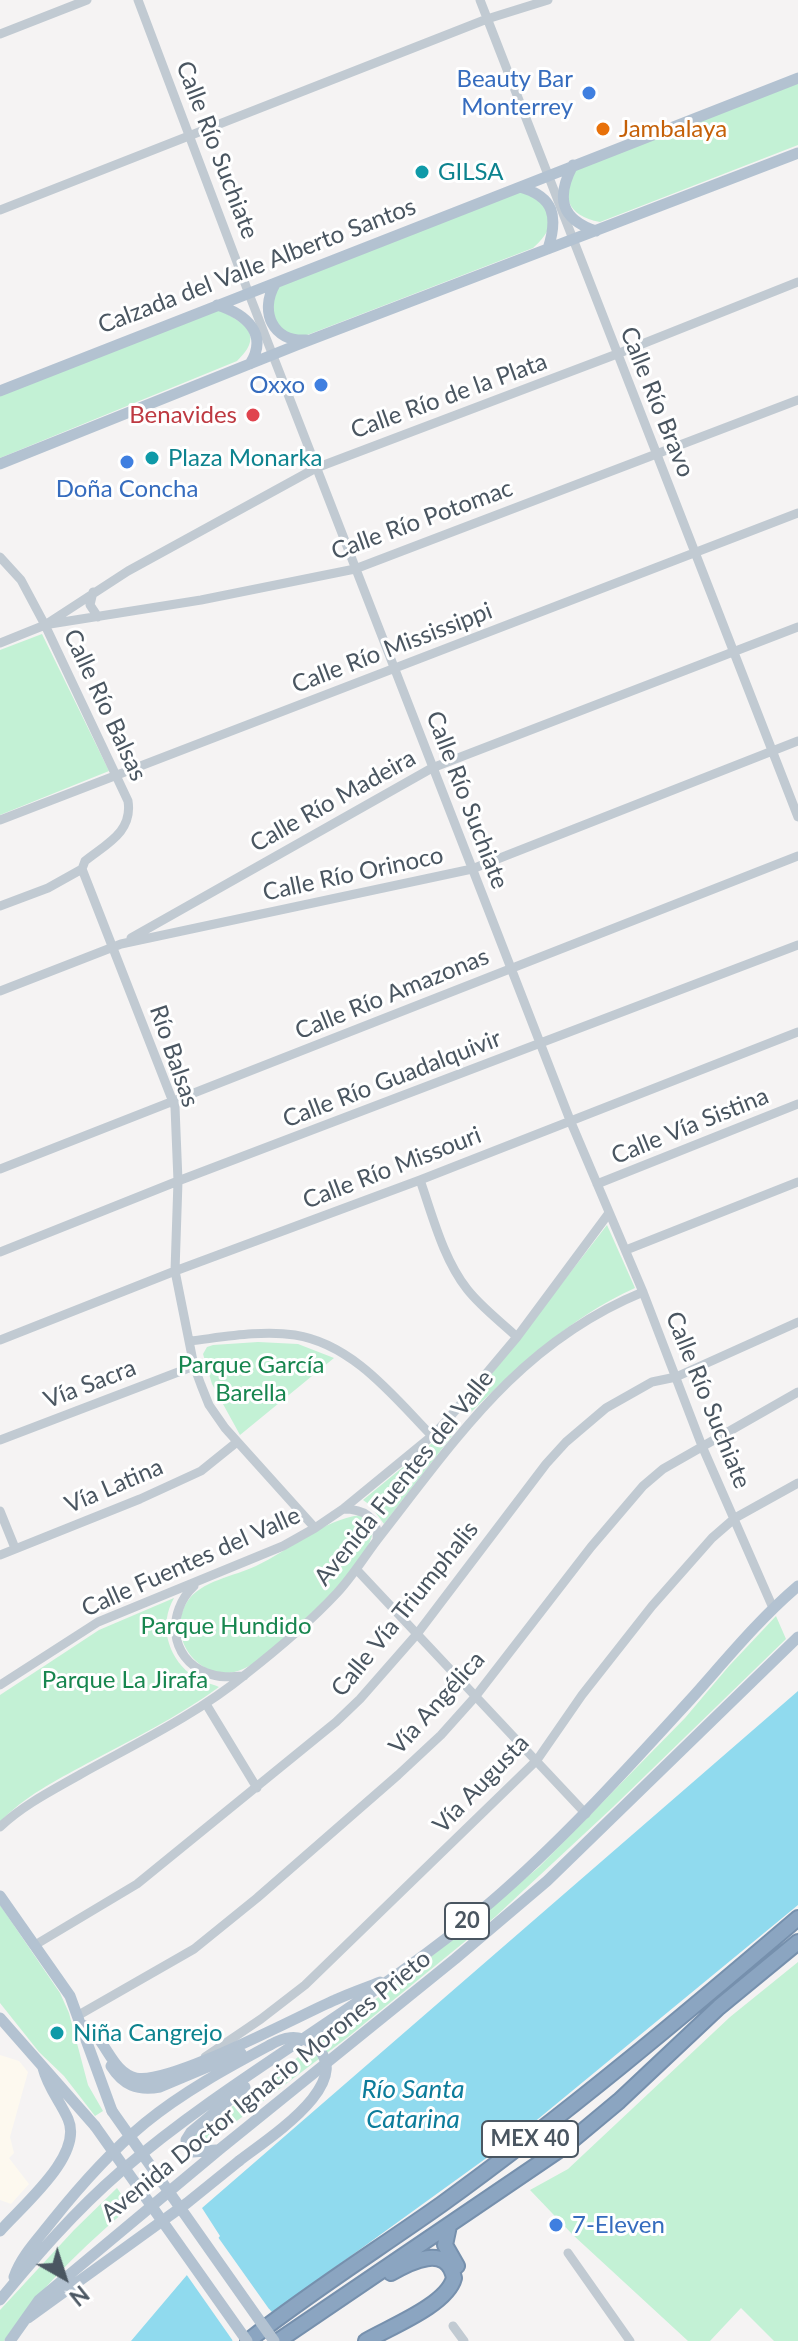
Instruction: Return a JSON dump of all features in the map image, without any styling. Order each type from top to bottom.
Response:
[{"type":"highway","name":"MEX 40","points":[[247,2341],[526,2142],[798,1918]]},
{"type":"highway","name":"MEX 40","points":[[276,2341],[449,2226],[595,2123],[719,2007],[798,1942]]},
{"type":"highway","points":[[377,2341],[441,2306],[455,2293],[460,2283],[459,2272],[444,2241],[449,2226]]},
{"type":"highway","points":[[340,2297],[424,2257],[435,2257],[452,2269],[453,2283],[443,2296],[366,2341]]},
{"type":"main road","name":"Calzada del Valle Alberto Santos","points":[[0,391],[798,78]]},
{"type":"main road","points":[[0,464],[313,339],[798,153]]},
{"type":"main road","points":[[573,165],[563,193],[566,212],[572,219],[596,231]]},
{"type":"main road","points":[[520,187],[542,197],[552,212],[554,225],[548,249]]},
{"type":"main road","points":[[275,284],[267,300],[270,322],[288,338],[313,339]]},
{"type":"main road","points":[[217,305],[234,310],[253,330],[258,343],[249,365]]},
{"type":"main road","name":"Avenida Doctor Ignacio Morones Prieto","points":[[0,2300],[43,2248],[122,2171],[274,2059],[396,1977],[491,1901],[586,1814],[773,1608],[798,1586]]},
{"type":"main road","name":"Avenida Doctor Ignacio Morones Prieto","points":[[10,2341],[39,2300],[547,1881],[798,1637]]},
{"type":"main road","points":[[0,1896],[60,1979],[79,2020],[112,2111],[276,2341]]},
{"type":"main road","points":[[79,2020],[91,2029],[122,2071],[136,2078],[153,2077],[203,2060],[333,2000],[396,1977]]},
{"type":"main road","points":[[0,2018],[95,2126],[247,2341]]},
{"type":"main road","points":[[10,2288],[22,2260],[68,2202],[122,2144],[159,2112],[219,2073],[288,2037],[309,2041],[322,2055],[325,2078],[310,2103],[187,2203],[21,2323]]},
{"type":"main road","points":[[102,2043],[107,2060],[117,2076],[139,2089],[160,2087],[252,2048],[270,2045]]},
{"type":"main road","points":[[220,2149],[196,2153],[189,2149],[186,2140],[274,2059]]},
{"type":"main road","points":[[0,2231],[53,2172],[66,2155],[72,2139],[68,2118],[48,2086],[43,2068]]},
{"type":"street","points":[[0,34],[87,0]]},
{"type":"street","name":"Calle Río Suchiate","points":[[138,0],[570,1120],[626,1250],[702,1446],[773,1608]]},
{"type":"street","name":"Calle Río Bravo","points":[[480,0],[798,817]]},
{"type":"street","points":[[0,210],[487,19],[548,0]]},
{"type":"street","name":"Calle Río de la Plata","points":[[0,643],[45,625],[93,592],[316,468],[798,282]]},
{"type":"street","name":"Calle Río Potomac","points":[[45,625],[201,600],[355,569],[798,400]]},
{"type":"street","name":"Calle Río Mississippi","points":[[0,820],[798,513]]},
{"type":"street","name":"Calle Río Balsas","points":[[0,557],[21,580],[45,625],[117,775],[129,808],[125,827],[83,866],[48,888],[0,906]]},
{"type":"street","points":[[93,592],[90,605],[98,617]]},
{"type":"street","name":"Calle Río Madeira","points":[[117,945],[432,768],[798,627]]},
{"type":"street","name":"Calle Río Orinoco","points":[[0,991],[117,945],[472,869],[798,741]]},
{"type":"street","name":"Calle Río Amazonas","points":[[0,1169],[798,856]]},
{"type":"street","name":"Río Balsas","points":[[83,866],[117,945],[173,1102],[178,1181],[175,1271],[194,1366],[209,1405],[237,1442],[315,1528]]},
{"type":"street","name":"Calle Río Guadalquivir","points":[[0,1252],[798,945]]},
{"type":"street","name":"Calle Río Missouri","points":[[0,1340],[798,1032]]},
{"type":"street","name":"Calle Vía Sistina","points":[[597,1184],[798,1104]]},
{"type":"street","points":[[420,1180],[448,1260],[457,1275],[477,1300],[517,1337]]},
{"type":"street","points":[[626,1250],[798,1182]]},
{"type":"street","name":"Calle Fuentes del Valle","points":[[0,1685],[98,1622],[283,1546],[343,1509],[432,1436],[449,1418],[517,1337],[609,1213]]},
{"type":"street","name":"Avenida Fuentes del Valle","points":[[0,1827],[42,1796],[206,1704],[245,1676],[309,1621],[356,1569],[463,1429],[534,1356],[589,1317],[643,1292]]},
{"type":"street","name":"Calle Vía Triumphalis","points":[[35,1945],[137,1884],[344,1715],[417,1634],[566,1442],[625,1395],[652,1382],[676,1377],[798,1322]]},
{"type":"street","points":[[190,1341],[276,1333],[312,1338],[329,1345],[369,1373],[432,1436]]},
{"type":"street","name":"Vía Sacra","points":[[0,1440],[194,1366]]},
{"type":"street","name":"Vía Angélica","points":[[79,2020],[218,1931],[441,1735],[475,1697],[620,1511],[663,1469],[798,1392]]},
{"type":"street","points":[[449,1418],[460,1421],[463,1429]]},
{"type":"street","name":"Vía Latina","points":[[0,1555],[201,1471],[237,1442]]},
{"type":"street","name":"Vía Augusta","points":[[203,2060],[305,1985],[537,1760],[582,1695],[652,1606],[712,1538],[735,1518],[798,1483]]},
{"type":"street","points":[[343,1509],[366,1513],[376,1525],[377,1539]]},
{"type":"street","points":[[0,1511],[15,1548]]},
{"type":"street","points":[[356,1569],[586,1814]]},
{"type":"street","points":[[199,1581],[186,1593],[174,1621],[179,1646],[191,1663],[203,1672],[227,1677],[245,1676]]},
{"type":"street","points":[[206,1704],[257,1788]]},
{"type":"street","points":[[568,2253],[630,2341]]},
{"type":"street","points":[[453,2326],[464,2341]]},
{"type":"shaded area","points":[[0,2055],[19,2061],[28,2072],[10,2137],[14,2153],[9,2158],[29,2184],[11,2204],[0,2200]]},
{"type":"green space","points":[[798,82],[798,145],[600,222],[580,215],[570,203],[569,187],[578,167]]},
{"type":"green space","points":[[519,191],[541,200],[550,214],[548,230],[533,248],[302,337],[283,334],[272,322],[272,292],[286,281]]},
{"type":"green space","points":[[217,309],[248,330],[250,343],[237,361],[0,458],[0,396]]},
{"type":"green space","points":[[42,634],[109,771],[0,815],[0,650]]},
{"type":"green space","points":[[607,1225],[635,1288],[567,1328],[468,1415],[463,1411]]},
{"type":"green space","name":"Parque García Barella","points":[[258,1342],[298,1344],[334,1358],[240,1435],[212,1384],[203,1354],[207,1347],[213,1345]]},
{"type":"green space","points":[[454,1425],[458,1428],[384,1524],[363,1500]]},
{"type":"green space","name":"Parque Hundido","points":[[360,1515],[374,1528],[356,1566],[268,1653],[243,1669],[228,1673],[214,1671],[191,1656],[180,1631],[181,1616],[187,1602],[200,1589],[256,1566],[320,1529]]},
{"type":"green space","name":"Parque La Jirafa","points":[[174,1598],[166,1628],[176,1658],[193,1676],[219,1687],[171,1718],[41,1790],[0,1822],[0,1695],[99,1630]]},
{"type":"green space","points":[[776,1616],[786,1639],[495,1917],[348,2037],[201,2148],[197,2146],[195,2134],[420,1966],[539,1867],[685,1718]]},
{"type":"green space","points":[[0,1905],[60,1993],[69,2013],[88,2085],[103,2111],[95,2116],[0,2003]]},
{"type":"green space","points":[[798,1962],[798,2341],[774,2341],[741,2308],[710,2341],[688,2341],[573,2235],[530,2190],[568,2169],[730,2017]]},
{"type":"green space","points":[[117,2188],[130,2207],[62,2270],[4,2341],[0,2341],[0,2310]]},
{"type":"water","name":"Río Santa Catarina","points":[[798,1691],[798,1905],[521,2133],[283,2305],[272,2312],[269,2309],[232,2341],[131,2341],[220,2236],[202,2208]]},
{"type":"pier","points":[[198,2209],[274,2316],[269,2315],[238,2341],[233,2341],[184,2271],[215,2235]]},
{"type":"place","name":"Beauty Bar Monterrey","points":[[589,93]]},
{"type":"place","name":"Jambalaya","points":[[603,129]]},
{"type":"place","name":"GILSA","points":[[422,172]]},
{"type":"place","name":"Oxxo","points":[[321,385]]},
{"type":"place","name":"Benavides","points":[[253,415]]},
{"type":"place","name":"Plaza Monarka","points":[[152,458]]},
{"type":"place","name":"Doña Concha","points":[[127,462]]},
{"type":"place","name":"Niña Cangrejo","points":[[57,2033]]},
{"type":"place","name":"7-Eleven","points":[[556,2225]]}]
